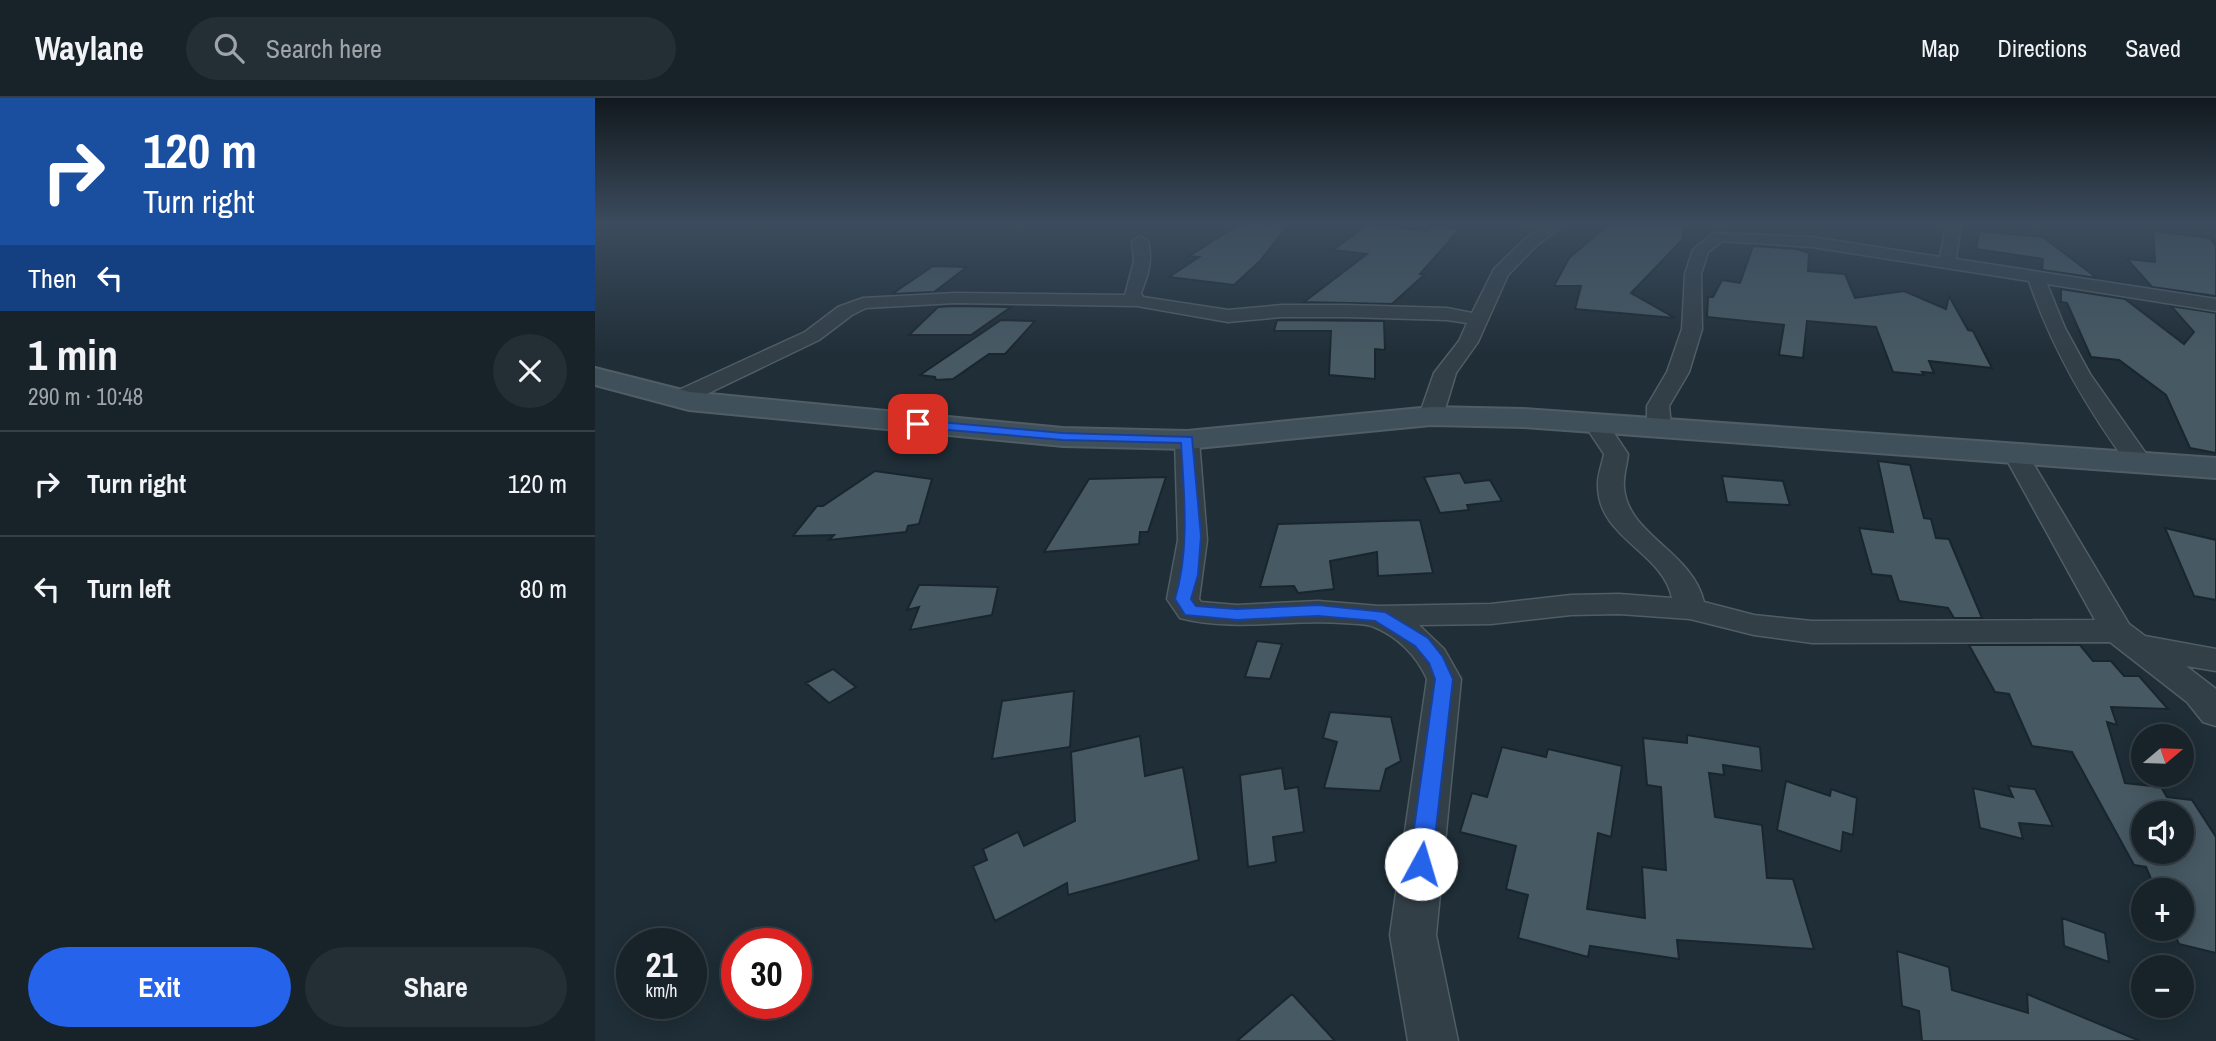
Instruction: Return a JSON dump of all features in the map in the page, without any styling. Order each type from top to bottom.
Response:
[{"type":"main road","points":[[595,376],[678,399],[1063,437],[1187,440],[1431,416],[1659,426],[2216,468]]},
{"type":"street","points":[[1137,301],[1132,293],[1141,267]]},
{"type":"street","points":[[1431,416],[1445,373],[1468,342],[1500,274],[1506,267]]},
{"type":"street","points":[[1659,426],[1658,405],[1678,372],[1692,329],[1695,267]]},
{"type":"street","points":[[1972,267],[2216,305]]},
{"type":"street","points":[[2036,277],[2059,338],[2103,416],[2139,462]]},
{"type":"street","points":[[678,399],[812,336],[845,311],[863,303],[955,298],[1137,301],[1228,316],[1282,311],[1346,311],[1447,314],[1480,320]]},
{"type":"street","points":[[1600,423],[1602,433],[1616,453],[1610,489],[1620,517],[1638,539],[1675,569],[1689,595],[1690,609]]},
{"type":"street","points":[[1187,440],[1193,536],[1190,575],[1183,599],[1191,611],[1237,615],[1318,611],[1379,615],[1491,614],[1571,605],[1619,604],[1690,609],[1754,625],[1812,632],[2127,638],[2216,660]]},
{"type":"street","points":[[2015,453],[2127,638],[2199,694],[2216,713]]},
{"type":"street","points":[[1379,615],[1421,642],[1437,661],[1444,679],[1413,935],[1433,1041]]},
{"type":"building","points":[[932,267],[967,267],[934,292],[892,294]]},
{"type":"building","points":[[1184,267],[1253,267],[1234,285],[1169,277]]},
{"type":"building","points":[[1350,267],[1426,267],[1420,274],[1424,275],[1392,304],[1304,302]]},
{"type":"building","points":[[1564,267],[1656,267],[1631,293],[1675,318],[1575,309],[1581,286],[1554,286]]},
{"type":"building","points":[[1746,267],[1808,267],[1808,271],[1845,274],[1855,298],[1904,291],[1946,309],[1949,296],[1968,330],[1973,331],[1992,368],[1929,361],[1934,373],[1922,372],[1924,375],[1893,372],[1876,327],[1807,321],[1803,358],[1779,355],[1784,325],[1707,317],[1708,297],[1713,297],[1722,280],[1740,283]]},
{"type":"building","points":[[2042,267],[2083,267],[2097,278],[2042,270]]},
{"type":"building","points":[[2134,267],[2216,267],[2216,296],[2152,287]]},
{"type":"building","points":[[2061,289],[2125,299],[2184,344],[2194,332],[2171,306],[2216,313],[2216,453],[2190,448],[2166,395],[2119,360],[2091,357],[2067,303],[2061,302]]},
{"type":"building","points":[[938,307],[1011,307],[971,335],[909,335]]},
{"type":"building","points":[[1001,320],[1035,321],[1005,354],[989,354],[953,379],[936,380],[935,377],[920,375]]},
{"type":"building","points":[[1277,320],[1384,321],[1385,350],[1375,349],[1375,379],[1329,375],[1331,331],[1274,331]]},
{"type":"building","points":[[1878,461],[1910,465],[1924,518],[1931,519],[1936,538],[1949,539],[1982,618],[1954,618],[1948,608],[1899,601],[1891,576],[1872,574],[1859,528],[1893,532]]},
{"type":"building","points":[[875,471],[932,479],[919,524],[908,526],[906,532],[829,540],[834,535],[793,536],[817,506],[823,506]]},
{"type":"building","points":[[1460,473],[1465,483],[1490,480],[1502,501],[1467,505],[1469,510],[1440,513],[1424,477]]},
{"type":"building","points":[[1722,476],[1783,481],[1790,505],[1727,502]]},
{"type":"building","points":[[1166,477],[1148,532],[1140,532],[1139,544],[1044,552],[1089,479]]},
{"type":"building","points":[[1420,520],[1433,573],[1378,576],[1377,552],[1330,561],[1334,589],[1298,593],[1294,586],[1260,587],[1278,524]]},
{"type":"building","points":[[2165,528],[2216,540],[2216,600],[2194,596]]},
{"type":"building","points":[[919,585],[998,587],[992,615],[910,630],[919,607],[907,610]]},
{"type":"building","points":[[1257,641],[1282,644],[1270,679],[1245,677]]},
{"type":"building","points":[[1969,645],[2080,645],[2093,661],[2111,661],[2124,676],[2139,676],[2168,709],[2111,707],[2117,725],[2107,722],[2125,783],[2131,784],[2131,788],[2162,788],[2167,797],[2193,801],[2131,801],[2131,860],[2072,752],[2032,746],[2009,694],[1995,692]]},
{"type":"building","points":[[833,669],[856,687],[829,703],[806,683]]},
{"type":"building","points":[[1074,691],[1070,747],[992,759],[1002,701]]},
{"type":"building","points":[[1330,712],[1391,717],[1401,761],[1386,769],[1380,791],[1324,788],[1337,742],[1323,738]]},
{"type":"building","points":[[1687,735],[1760,747],[1762,771],[1723,765],[1724,775],[1709,773],[1715,817],[1762,825],[1767,878],[1793,879],[1814,949],[1677,940],[1679,959],[1590,946],[1588,957],[1518,938],[1528,895],[1506,889],[1516,846],[1460,832],[1472,793],[1487,797],[1502,747],[1546,757],[1548,749],[1622,766],[1611,837],[1598,833],[1587,909],[1645,918],[1642,867],[1666,870],[1661,787],[1647,785],[1643,738],[1687,743]]},
{"type":"building","points":[[1140,736],[1145,776],[1183,767],[1199,860],[1068,895],[1067,883],[995,921],[973,866],[987,860],[983,849],[1018,832],[1024,846],[1075,821],[1071,752]]},
{"type":"building","points":[[1282,768],[1285,789],[1298,787],[1304,832],[1273,837],[1276,862],[1248,867],[1240,775]]},
{"type":"building","points":[[1786,781],[1830,796],[1831,789],[1857,798],[1853,835],[1843,832],[1841,852],[1777,830]]},
{"type":"building","points":[[2008,786],[2035,789],[2053,826],[2019,823],[2023,839],[1980,828],[1973,788],[2013,797]]},
{"type":"building","points":[[2194,803],[2216,837],[2216,953],[2179,944],[2178,941],[2194,941],[2194,878],[2151,878],[2146,867],[2134,865],[2194,864]]},
{"type":"building","points":[[2062,918],[2105,933],[2109,962],[2064,946]]},
{"type":"building","points":[[1897,951],[1949,967],[1952,990],[2028,1013],[2027,994],[2140,1041],[1922,1041],[1919,1011],[1902,1006]]},
{"type":"building","points":[[1292,994],[1335,1041],[1237,1041]]},
{"type":"route","points":[[918,424],[1063,437],[1187,440],[1193,536],[1190,575],[1183,599],[1191,611],[1237,615],[1318,611],[1379,615],[1421,642],[1437,661],[1444,679],[1421,864]]}]
